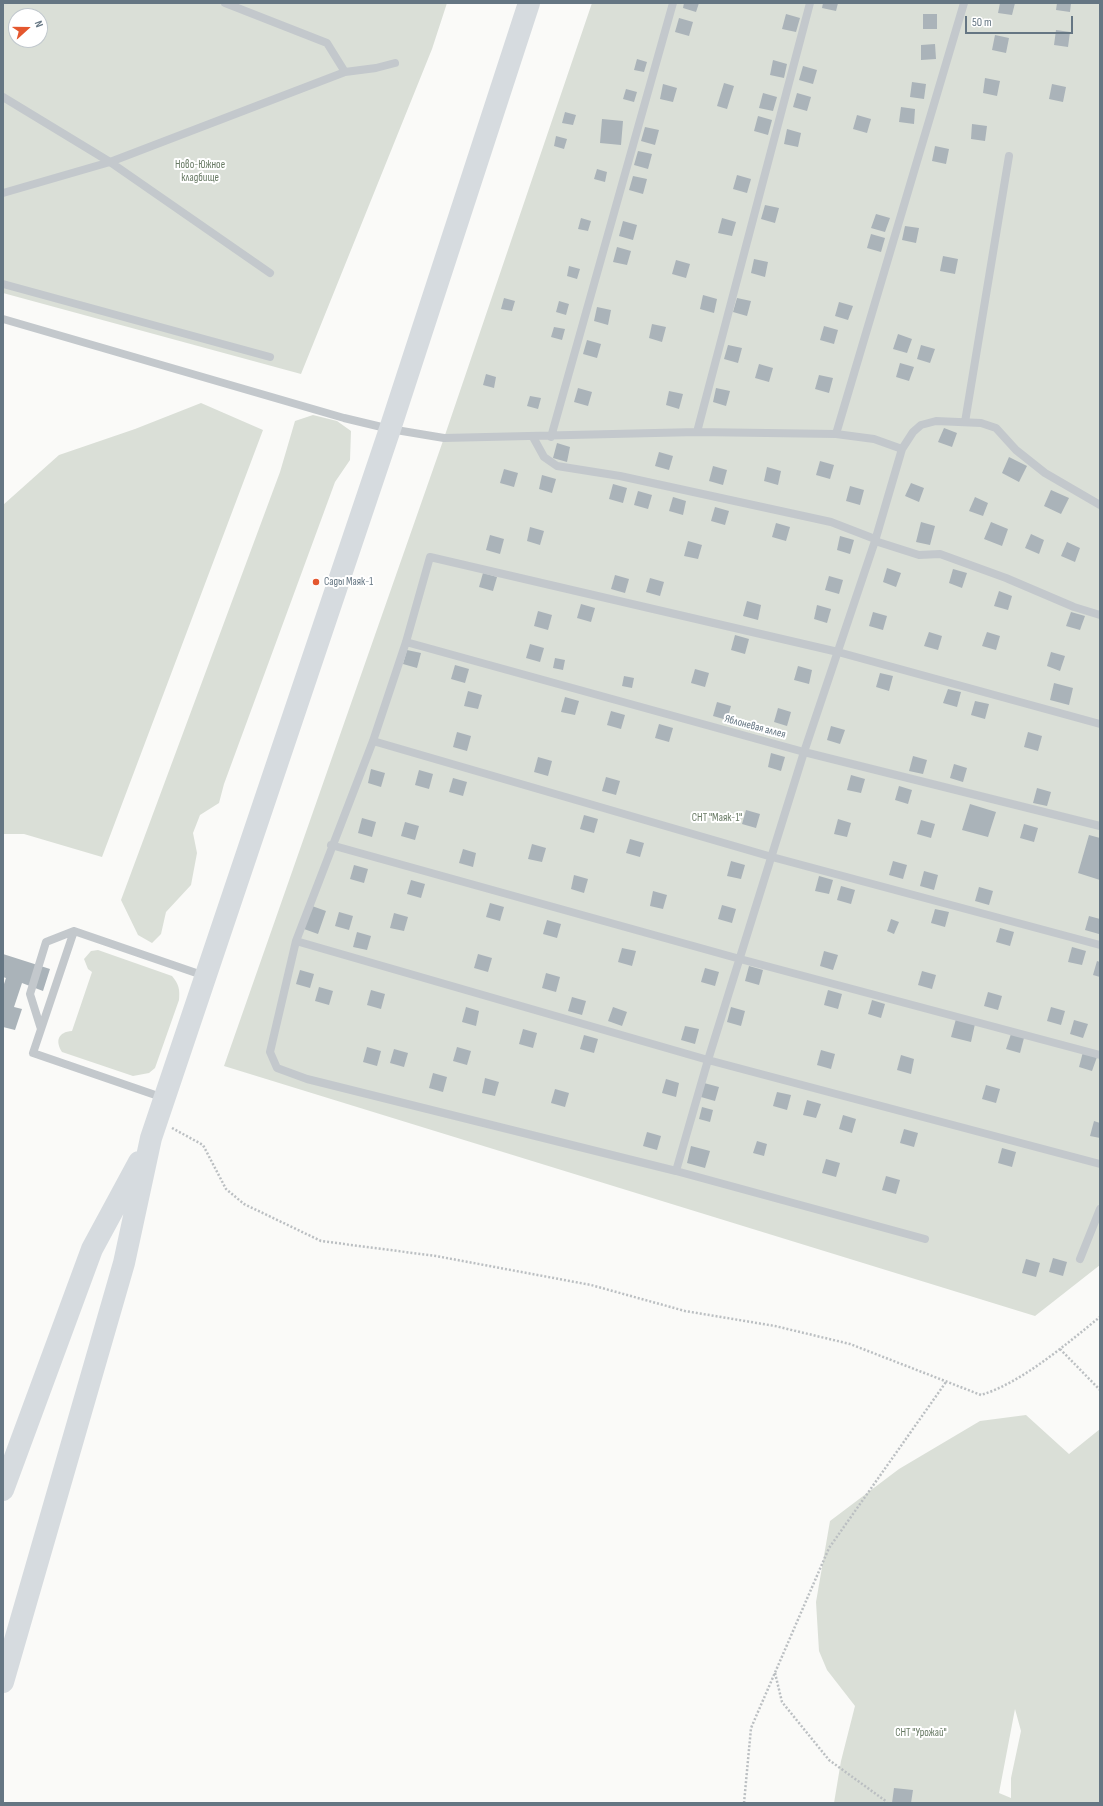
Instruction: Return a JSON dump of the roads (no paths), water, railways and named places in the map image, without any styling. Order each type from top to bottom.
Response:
[{"type":"highway","points":[[3,1682],[124,1263],[154,1129],[390,429],[530,3]]},
{"type":"highway","points":[[3,1490],[92,1249],[154,1129]]},
{"type":"lane","points":[[225,3],[327,43],[345,72]]},
{"type":"lane","points":[[551,437],[673,3]]},
{"type":"lane","points":[[697,432],[810,3]]},
{"type":"lane","points":[[836,434],[964,3]]},
{"type":"lane","points":[[3,194],[110,162],[345,72],[376,68],[395,63]]},
{"type":"lane","points":[[3,97],[110,162],[270,273]]},
{"type":"lane","points":[[965,422],[1009,156]]},
{"type":"lane","points":[[3,284],[270,357]]},
{"type":"lane","points":[[3,319],[344,418],[390,429],[444,438],[551,437],[697,432],[836,434],[874,439],[902,448]]},
{"type":"lane","points":[[676,1171],[708,1060],[804,752],[875,540],[902,448],[913,432],[921,425],[936,421],[981,422],[996,428],[1016,450],[1045,473],[1100,505]]},
{"type":"lane","points":[[533,437],[544,457],[557,466],[620,476],[831,522],[875,540],[919,555],[940,554],[1006,578],[1074,607],[1100,615]]},
{"type":"lane","points":[[925,1239],[676,1171],[307,1079],[277,1068],[270,1052],[296,941],[331,846],[373,741],[406,642],[430,557],[838,652],[1100,724]]},
{"type":"lane","name":"Яблоневая аллея","points":[[406,642],[804,752],[1100,826]]},
{"type":"lane","points":[[373,741],[772,858],[1100,945]]},
{"type":"lane","points":[[331,846],[740,959],[1100,1055]]},
{"type":"lane","points":[[41,1029],[30,994],[46,942],[74,931],[206,976]]},
{"type":"lane","points":[[74,931],[33,1053],[164,1098]]},
{"type":"lane","points":[[296,941],[708,1060],[1100,1164]]},
{"type":"lane","points":[[1080,1259],[1100,1210]]},
{"type":"place","name":"Сады Маяк-1","points":[[316,582]]},
{"type":"park label","name":"Ново-Южное кладбище","points":[[200,171]]},
{"type":"park label","name":"СНТ \"Маяк-1\"","points":[[717,818]]},
{"type":"park label","name":"СНТ \"Урожай\"","points":[[921,1733]]}]
